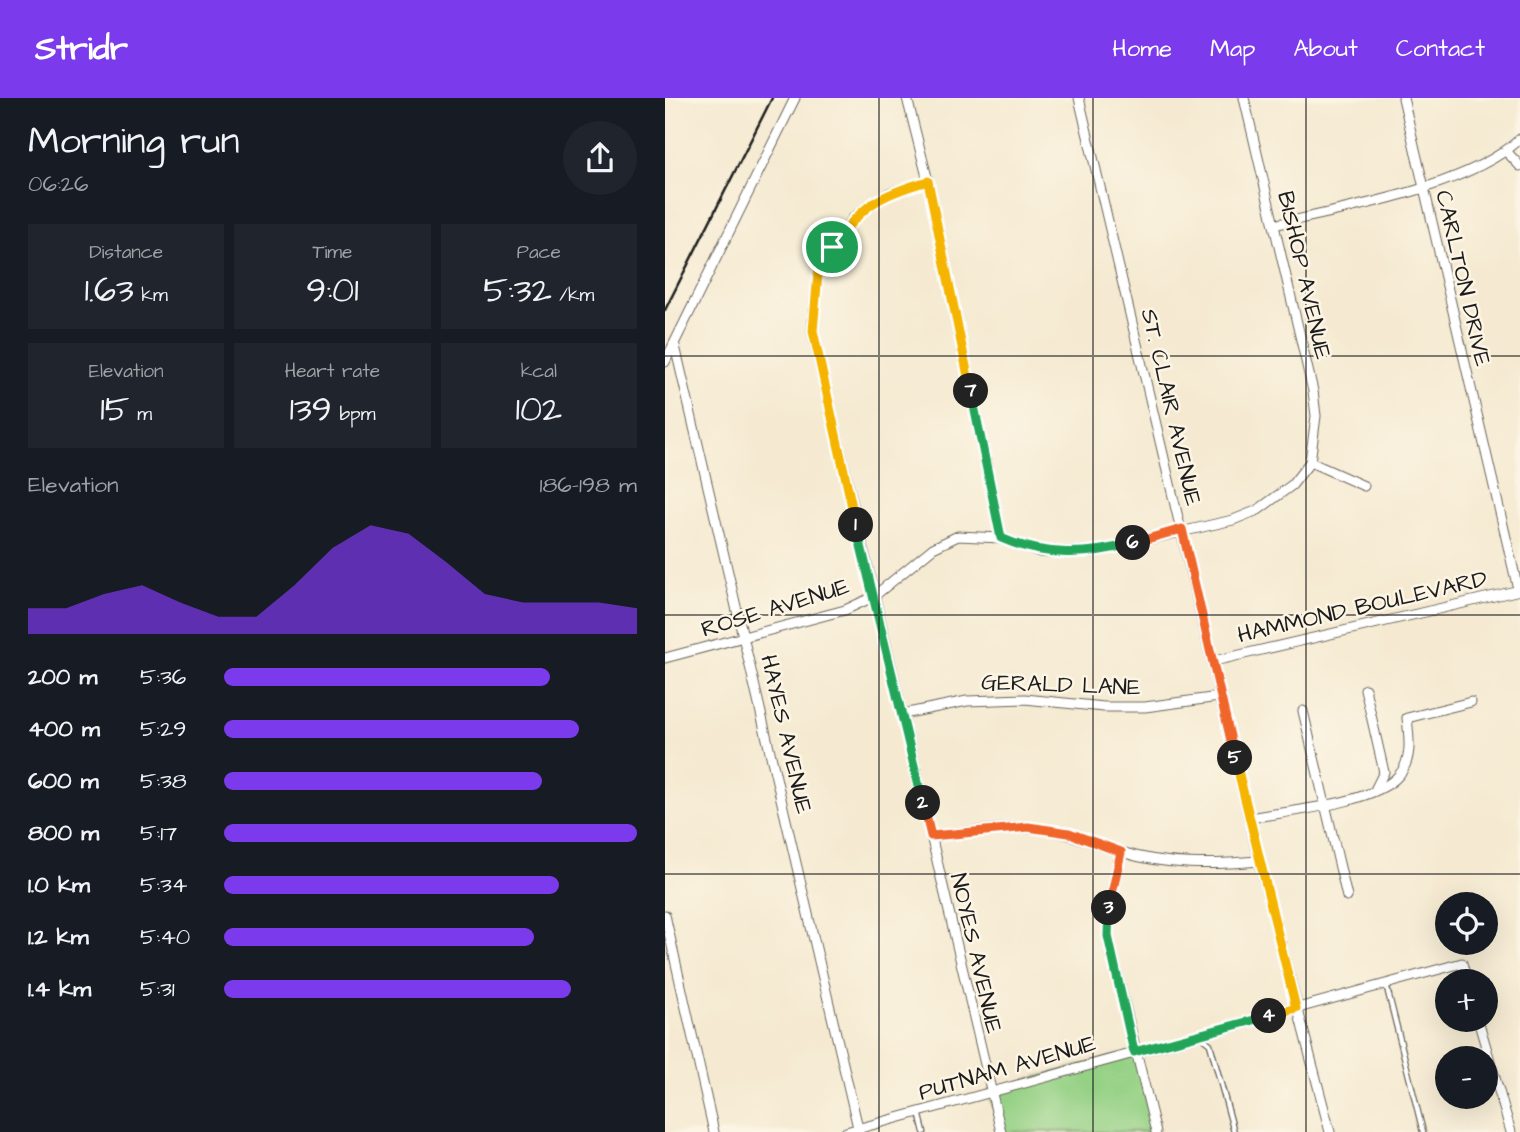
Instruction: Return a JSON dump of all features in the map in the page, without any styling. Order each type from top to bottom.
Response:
[{"type":"street","points":[[665,362],[795,98]]},
{"type":"street","points":[[907,98],[928,181],[1001,538]]},
{"type":"street","name":"ST. CLAIR AVENUE","points":[[1079,98],[1214,661],[1219,697],[1296,1008],[1330,1132]]},
{"type":"street","name":"BISHOP AVENUE","points":[[1244,98],[1313,391],[1316,416],[1310,462]]},
{"type":"street","name":"CARLTON DRIVE","points":[[1403,98],[1519,589]]},
{"type":"street","points":[[1274,225],[1423,189],[1506,151],[1520,139]]},
{"type":"street","points":[[1506,151],[1520,166]]},
{"type":"street","name":"NOYES AVENUE","points":[[928,181],[889,193],[854,217],[832,247],[818,273],[813,300],[813,331],[873,597],[1001,1132]]},
{"type":"street","name":"HAYES AVENUE","points":[[675,346],[859,1130]]},
{"type":"street","points":[[1310,462],[1364,486]]},
{"type":"street","name":"ROSE AVENUE","points":[[665,658],[819,618],[873,597],[943,541],[966,536],[1001,538],[1040,552],[1077,553],[1114,548],[1182,529],[1233,520],[1258,510],[1292,485],[1310,462]]},
{"type":"street","name":"HAMMOND BOULEVARD","points":[[1214,661],[1519,589]]},
{"type":"street","points":[[1365,689],[1384,772],[1374,792]]},
{"type":"street","name":"GERALD LANE","points":[[903,714],[967,701],[1025,699],[1117,707],[1219,697]]},
{"type":"street","points":[[1250,818],[1374,792],[1399,776],[1410,754],[1407,718],[1471,702]]},
{"type":"street","points":[[1304,711],[1323,804],[1347,897]]},
{"type":"street","points":[[931,836],[1028,827],[1069,833],[1121,852],[1170,864],[1215,865],[1259,861]]},
{"type":"street","points":[[1121,852],[1110,899],[1108,936],[1134,1052],[1156,1132]]},
{"type":"street","points":[[665,915],[714,1132]]},
{"type":"street","name":"PUTNAM AVENUE","points":[[1443,969],[1462,964],[1463,969]]},
{"type":"street","name":"PUTNAM AVENUE","points":[[846,1132],[989,1090],[1435,971]]},
{"type":"street","points":[[1482,1032],[1511,1132]]},
{"type":"lane","points":[[1386,984],[1423,1132]]},
{"type":"lane","points":[[1198,1034],[1210,1044],[1234,1132]]},
{"type":"lane","points":[[919,1111],[924,1132]]},
{"type":"green space","points":[[1134,1052],[1156,1132],[1001,1132],[989,1090]]},
{"type":"railway","points":[[665,310],[772,98]]},
{"type":"route","points":[[928,181],[1001,538],[1040,552],[1077,553],[1114,548],[1182,529],[1214,661],[1219,697],[1296,1008],[1134,1052],[1108,936],[1110,899],[1121,852],[1069,833],[1028,827],[931,836],[813,331],[813,300],[818,273],[832,247],[854,217],[889,193],[928,181]]}]
